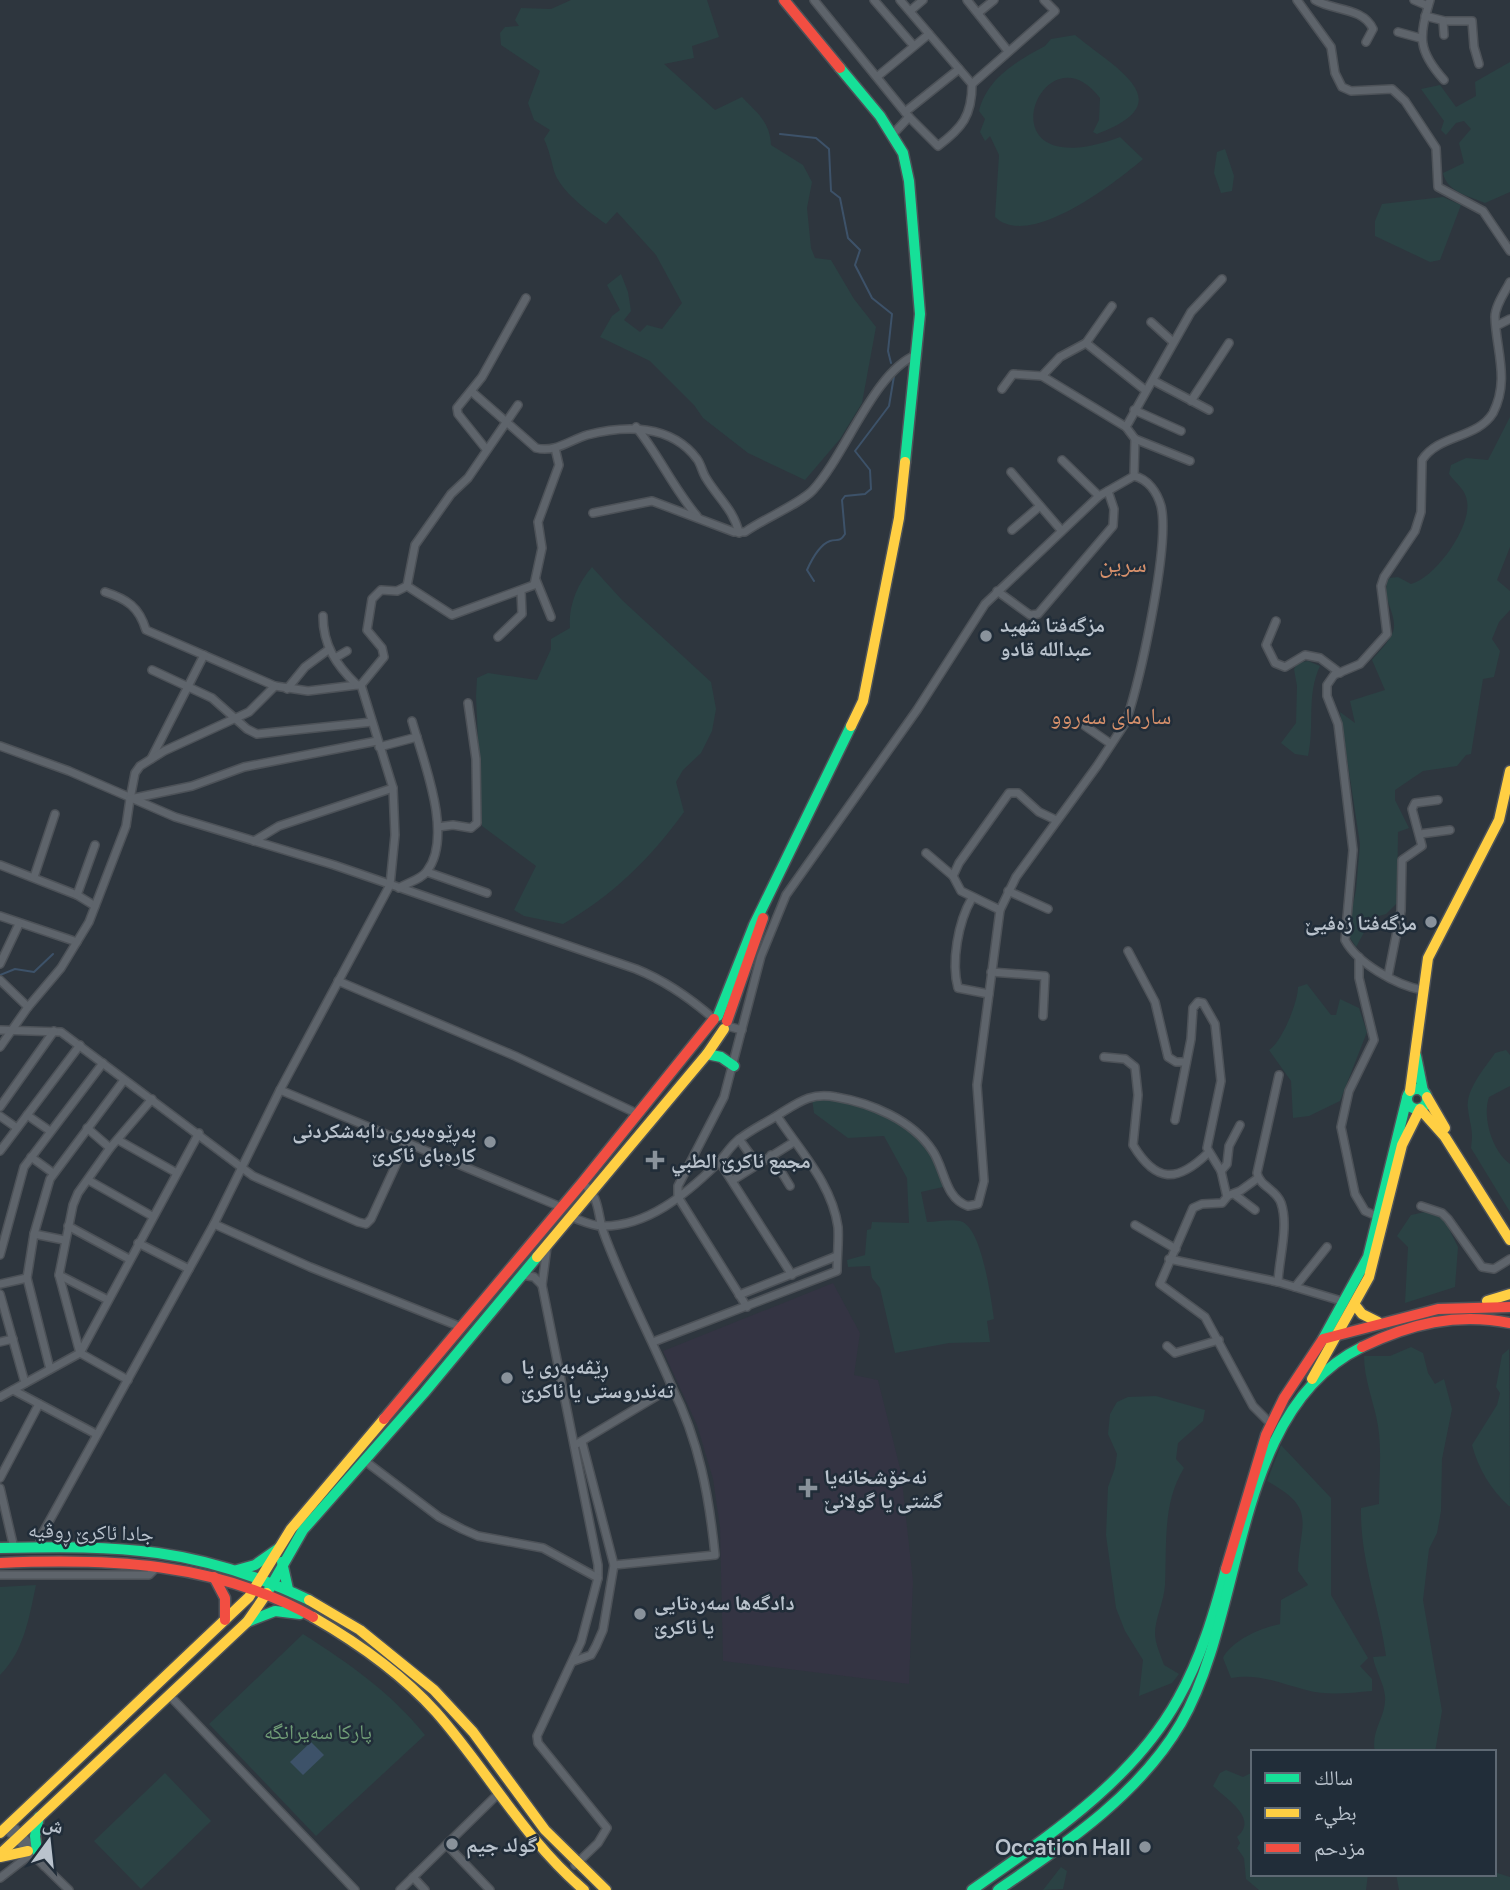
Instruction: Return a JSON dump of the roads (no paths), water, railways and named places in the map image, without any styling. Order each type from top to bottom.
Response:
[{"type":"main road","points":[[0,1855],[247,1622],[303,1530],[548,1246],[707,1054],[722,1022],[754,925],[863,701],[899,519],[916,355],[919,291],[908,181],[903,153],[893,134],[784,0]]},
{"type":"main road","points":[[1350,1303],[1368,1257],[1408,1095],[1416,1055],[1427,958],[1436,936],[1493,832],[1508,795],[1510,771]]},
{"type":"main road","points":[[5,1828],[255,1589],[291,1528],[638,1114],[722,1022]]},
{"type":"main road","points":[[707,1054],[721,1057],[734,1066]]},
{"type":"main road","points":[[1416,1055],[1425,1094],[1510,1228]]},
{"type":"main road","points":[[1408,1095],[1425,1094]]},
{"type":"main road","points":[[972,1890],[1099,1795],[1144,1747],[1172,1708],[1203,1642],[1247,1491],[1270,1424],[1330,1338],[1378,1251],[1405,1133],[1420,1109],[1425,1094]]},
{"type":"main road","points":[[1408,1095],[1410,1107],[1420,1109],[1445,1137],[1510,1240]]},
{"type":"main road","points":[[995,1874],[1000,1889],[1059,1848],[1119,1798],[1152,1762],[1181,1722],[1204,1675],[1274,1443],[1294,1403],[1312,1379],[1330,1338],[1378,1322],[1473,1304],[1510,1294]]},
{"type":"main road","points":[[1350,1303],[1362,1314],[1378,1322]]},
{"type":"main road","points":[[1473,1304],[1510,1307]]},
{"type":"main road","points":[[1312,1379],[1347,1350],[1391,1332],[1447,1319],[1478,1317],[1510,1323]]},
{"type":"main road","points":[[1330,1338],[1347,1350]]},
{"type":"main road","points":[[413,1383],[424,1392]]},
{"type":"main road","name":"جادا ئاکرێ ڕوڤیە","points":[[0,1548],[136,1548],[178,1554],[261,1578],[324,1606],[397,1655],[428,1682],[468,1726],[553,1842],[575,1866],[606,1890]]},
{"type":"main road","points":[[237,1570],[256,1565],[279,1548]]},
{"type":"main road","name":"جادا ئاکرێ ڕوڤیە","points":[[0,1563],[92,1561],[158,1566],[214,1577],[255,1589],[352,1639],[390,1668],[435,1712],[543,1852],[573,1886],[584,1890]]},
{"type":"main road","points":[[282,1562],[288,1589]]},
{"type":"main road","points":[[214,1577],[225,1598],[225,1620]]},
{"type":"main road","points":[[247,1622],[275,1611],[309,1616]]},
{"type":"main road","points":[[132,1708],[142,1719]]},
{"type":"main road","points":[[0,1855],[32,1852],[39,1817]]},
{"type":"street","points":[[874,0],[913,45]]},
{"type":"street","points":[[817,1],[907,114],[938,146],[962,127],[972,95],[972,84],[900,0]]},
{"type":"street","points":[[910,11],[923,0]]},
{"type":"street","points":[[967,0],[1008,51]]},
{"type":"street","points":[[978,13],[995,0]]},
{"type":"street","points":[[972,84],[1055,11],[1044,0]]},
{"type":"street","points":[[1297,0],[1331,47],[1335,73],[1342,87],[1360,91],[1385,87],[1398,92],[1436,148],[1438,187],[1442,192],[1483,211],[1510,251]]},
{"type":"street","points":[[1315,0],[1335,3],[1370,23],[1373,29],[1366,42]]},
{"type":"street","points":[[1414,0],[1429,3],[1420,38],[1429,62],[1444,80]]},
{"type":"street","points":[[1425,16],[1443,21],[1472,22],[1479,64]]},
{"type":"street","points":[[1443,21],[1444,35]]},
{"type":"street","points":[[1398,32],[1420,38]]},
{"type":"street","points":[[878,76],[929,34]]},
{"type":"street","points":[[893,134],[907,114],[959,69]]},
{"type":"street","points":[[1126,427],[1191,312],[1223,279]]},
{"type":"street","points":[[1422,990],[1409,988],[1388,976],[1359,957],[1345,940],[1353,850],[1338,724],[1327,696],[1327,685],[1340,673],[1360,664],[1387,634],[1381,586],[1384,577],[1415,531],[1421,512],[1422,460],[1445,440],[1481,426],[1494,411],[1504,373],[1495,319],[1510,282]]},
{"type":"street","points":[[486,449],[456,411],[482,377],[526,298]]},
{"type":"street","points":[[1042,376],[1060,357],[1086,343],[1112,306]]},
{"type":"street","points":[[1498,325],[1510,319]]},
{"type":"street","points":[[1150,322],[1173,342]]},
{"type":"street","points":[[1086,343],[1145,390]]},
{"type":"street","points":[[1191,401],[1229,343]]},
{"type":"street","points":[[739,533],[812,491],[841,452],[895,366],[916,355]]},
{"type":"street","points":[[1002,389],[1013,374],[1042,376],[1126,427],[1135,439],[1190,461]]},
{"type":"street","points":[[1154,381],[1209,410]]},
{"type":"street","points":[[471,391],[536,447],[555,448],[587,435],[636,427],[657,432],[682,446],[699,460],[712,488],[732,512],[739,533]]},
{"type":"street","points":[[407,586],[415,545],[451,495],[468,478],[518,405]]},
{"type":"street","points":[[1134,410],[1181,431]]},
{"type":"street","points":[[636,427],[662,462],[681,499],[698,517]]},
{"type":"street","points":[[1133,476],[1135,439]]},
{"type":"street","points":[[407,586],[452,615],[534,586],[542,548],[538,522],[559,465],[555,448]]},
{"type":"street","points":[[1062,460],[1099,496]]},
{"type":"street","points":[[1011,472],[1061,530]]},
{"type":"street","points":[[571,1217],[602,1226],[640,1219],[678,1197],[719,1161],[739,1139],[807,1097],[819,1095],[877,1108],[927,1143],[935,1153],[954,1199],[962,1204],[975,1206],[981,1200],[984,1187],[977,1085],[1000,910],[1007,891],[1126,722],[1134,696],[1163,529],[1155,492],[1141,477],[1133,476],[1099,496],[997,591],[786,895],[761,956],[724,1097],[682,1176],[678,1197],[747,1307]]},
{"type":"street","points":[[997,591],[1030,615],[1038,614],[1113,526],[1114,509],[1108,491]]},
{"type":"street","points":[[593,513],[652,501],[739,533]]},
{"type":"street","points":[[1012,530],[1040,506]]},
{"type":"street","points":[[536,580],[551,617]]},
{"type":"street","points":[[105,592],[126,600],[136,608],[146,630],[275,686],[286,689],[331,690],[359,685],[385,653],[367,630],[372,599],[381,590],[397,591],[407,586]]},
{"type":"street","points":[[498,637],[522,614],[522,592]]},
{"type":"street","points":[[39,1548],[41,1536],[214,1224],[280,1090],[390,885],[396,824],[393,789],[359,685],[328,650],[323,616]]},
{"type":"street","points":[[1276,621],[1266,645],[1275,663],[1285,667],[1305,654],[1320,658],[1340,673]]},
{"type":"street","points":[[286,689],[305,667],[328,650]]},
{"type":"street","points":[[334,658],[347,651]]},
{"type":"street","points":[[151,759],[204,654]]},
{"type":"street","points":[[152,670],[212,698],[238,718],[247,729],[265,735],[372,722]]},
{"type":"street","points":[[0,1047],[27,1007],[61,968],[95,906],[126,826],[135,773],[151,759],[250,712],[275,686]]},
{"type":"street","points":[[438,827],[453,825],[471,828],[477,823],[476,759],[468,703]]},
{"type":"street","points":[[399,888],[427,872],[438,845],[438,827],[412,721]]},
{"type":"street","points":[[1085,726],[1111,744]]},
{"type":"street","points":[[130,799],[192,786],[244,767],[417,737]]},
{"type":"street","points":[[0,746],[69,771],[175,817],[390,885],[636,969],[671,986],[722,1022],[742,1030]]},
{"type":"street","points":[[254,841],[279,826],[393,789]]},
{"type":"street","points":[[953,876],[959,863],[1009,793],[1018,793],[1039,812],[1056,820]]},
{"type":"street","points":[[1388,976],[1401,911],[1402,860],[1420,849],[1423,843],[1412,813],[1413,804],[1438,800]]},
{"type":"street","points":[[34,877],[55,814]]},
{"type":"street","points":[[1420,834],[1450,831]]},
{"type":"street","points":[[77,895],[95,845]]},
{"type":"street","points":[[926,853],[953,876],[961,891],[1000,910]]},
{"type":"street","points":[[0,865],[77,895],[95,906]]},
{"type":"street","points":[[427,872],[486,893]]},
{"type":"street","points":[[1007,891],[1048,909]]},
{"type":"street","points":[[972,898],[964,920],[954,976],[958,988],[989,994]]},
{"type":"street","points":[[0,916],[77,942]]},
{"type":"street","points":[[0,964],[19,924]]},
{"type":"street","points":[[1128,951],[1155,1002],[1168,1057],[1176,1062],[1186,1062]]},
{"type":"street","points":[[1359,957],[1359,978],[1374,1040],[1349,1091],[1340,1127],[1355,1194],[1365,1211],[1378,1217]]},
{"type":"street","points":[[991,972],[1045,976],[1043,1016]]},
{"type":"street","points":[[0,980],[27,1007]]},
{"type":"street","points":[[338,981],[515,1056],[638,1114]]},
{"type":"street","points":[[1104,1057],[1125,1059],[1135,1067],[1138,1095],[1133,1145],[1152,1169],[1158,1173],[1179,1174],[1192,1168],[1208,1153],[1221,1081],[1215,1024],[1203,1003],[1198,1002],[1193,1008],[1175,1120]]},
{"type":"street","points":[[0,1030],[61,1032],[253,1175],[366,1224],[371,1219],[406,1143]]},
{"type":"street","points":[[0,1107],[54,1031]]},
{"type":"street","points":[[0,1151],[80,1045]]},
{"type":"street","points":[[0,1255],[4,1226],[19,1178],[31,1157],[103,1063]]},
{"type":"street","points":[[1278,1282],[1283,1212],[1275,1193],[1258,1178],[1258,1158],[1279,1075]]},
{"type":"street","points":[[50,1369],[27,1278],[34,1234],[53,1173],[124,1080]]},
{"type":"street","points":[[280,1090],[561,1207]]},
{"type":"street","points":[[128,1380],[80,1353],[59,1275],[64,1240],[78,1193],[110,1148],[152,1099]]},
{"type":"street","points":[[27,1115],[50,1131]]},
{"type":"street","points":[[0,1116],[17,1128]]},
{"type":"street","points":[[653,1342],[837,1272],[838,1229],[833,1205],[813,1167],[777,1116]]},
{"type":"street","points":[[1221,1171],[1227,1164],[1229,1146],[1240,1125]]},
{"type":"street","points":[[87,1128],[110,1148]]},
{"type":"street","points":[[0,1397],[80,1353],[175,1172],[199,1133]]},
{"type":"street","points":[[739,1139],[757,1164]]},
{"type":"street","points":[[118,1140],[175,1172]]},
{"type":"street","points":[[733,1180],[794,1142]]},
{"type":"street","points":[[1208,1153],[1221,1171],[1231,1195],[1255,1210]]},
{"type":"street","points":[[771,1155],[790,1186]]},
{"type":"street","points":[[31,1157],[53,1173]]},
{"type":"street","points":[[719,1161],[792,1275]]},
{"type":"street","points":[[1258,1178],[1222,1203],[1202,1204],[1194,1208],[1159,1281],[1161,1287],[1200,1312],[1219,1340],[1253,1406],[1270,1424]]},
{"type":"street","points":[[88,1180],[152,1216]]},
{"type":"street","points":[[582,1183],[592,1190],[602,1226],[672,1387],[687,1415],[706,1480],[715,1555],[614,1565]]},
{"type":"street","points":[[1421,1206],[1442,1213],[1448,1219],[1482,1267],[1494,1269],[1510,1259]]},
{"type":"street","points":[[214,1224],[310,1267],[461,1327]]},
{"type":"street","points":[[1135,1225],[1176,1249]]},
{"type":"street","points":[[68,1226],[129,1258]]},
{"type":"street","points":[[34,1234],[64,1240]]},
{"type":"street","points":[[138,1243],[189,1269]]},
{"type":"street","points":[[548,1246],[542,1285],[579,1443],[614,1565],[603,1630],[591,1655],[574,1661]]},
{"type":"street","points":[[1295,1287],[1327,1247]]},
{"type":"street","points":[[739,1295],[837,1256]]},
{"type":"street","points":[[1169,1259],[1278,1282],[1350,1303]]},
{"type":"street","points":[[59,1275],[108,1300]]},
{"type":"street","points":[[522,1275],[534,1277],[542,1285]]},
{"type":"street","points":[[0,1284],[27,1278]]},
{"type":"street","points":[[0,1294],[25,1383]]},
{"type":"street","points":[[0,1342],[13,1339]]},
{"type":"street","points":[[1167,1346],[1175,1353],[1219,1340]]},
{"type":"street","points":[[579,1443],[672,1387]]},
{"type":"street","points":[[13,1390],[96,1434]]},
{"type":"street","points":[[0,1478],[39,1404]]},
{"type":"street","points":[[575,1866],[598,1843],[607,1828],[538,1743],[537,1736],[538,1727],[574,1661],[598,1578],[579,1443]]},
{"type":"street","points":[[365,1461],[439,1517],[478,1536],[543,1548],[598,1578]]},
{"type":"street","points":[[0,1488],[14,1548]]},
{"type":"street","points":[[0,1575],[149,1575],[158,1566]]},
{"type":"street","points":[[169,1695],[355,1890]]},
{"type":"street","points":[[400,1890],[499,1792]]},
{"type":"street","points":[[5,1828],[32,1852],[43,1858],[44,1867],[66,1889]]},
{"type":"street","points":[[447,1845],[490,1890]]},
{"type":"street","points":[[0,1878],[32,1852]]},
{"type":"street","points":[[413,1877],[425,1890]]},
{"type":"waterway","points":[[780,134],[816,138],[829,149],[831,191],[840,198],[848,238],[860,250],[855,265],[872,298],[892,314],[888,351],[891,363]]},
{"type":"waterway","points":[[814,581],[807,570],[816,554],[826,543],[840,539],[845,534],[842,500],[845,496],[865,494],[871,489],[870,470],[855,451],[889,406],[894,376]]},
{"type":"waterway","points":[[0,975],[15,969],[34,972],[53,954]]},
{"type":"place","name":"مزگەفتا شهيد عبدالله قادو","points":[[986,636]]},
{"type":"place","name":"مزگەفتا زەفیێ","points":[[1431,922]]},
{"type":"place","name":"بەڕێوەبەری دابەشکردنی کارەبای ئاکرێ","points":[[490,1142]]},
{"type":"place","name":"مجمع ئاکرێ الطبي","points":[[655,1160]]},
{"type":"place","name":"ڕێڤەبەری یا تەندروستی یا ئاکرێ","points":[[507,1378]]},
{"type":"place","name":"نەخۆشخانەیا گشتی یا گولانێ","points":[[808,1488]]},
{"type":"place","name":"دادگەها سەرەتایی یا ئاکرێ","points":[[640,1614]]},
{"type":"place","name":"گولد جیم","points":[[452,1844]]},
{"type":"place","name":"Occation Hall","points":[[1145,1847]]},
{"type":"district","name":"سرين","points":[[1123,562]]},
{"type":"district","name":"سارمای سەروو","points":[[1111,715]]},
{"type":"park label","name":"پارکا سەیرانگه","points":[[318,1731]]}]
